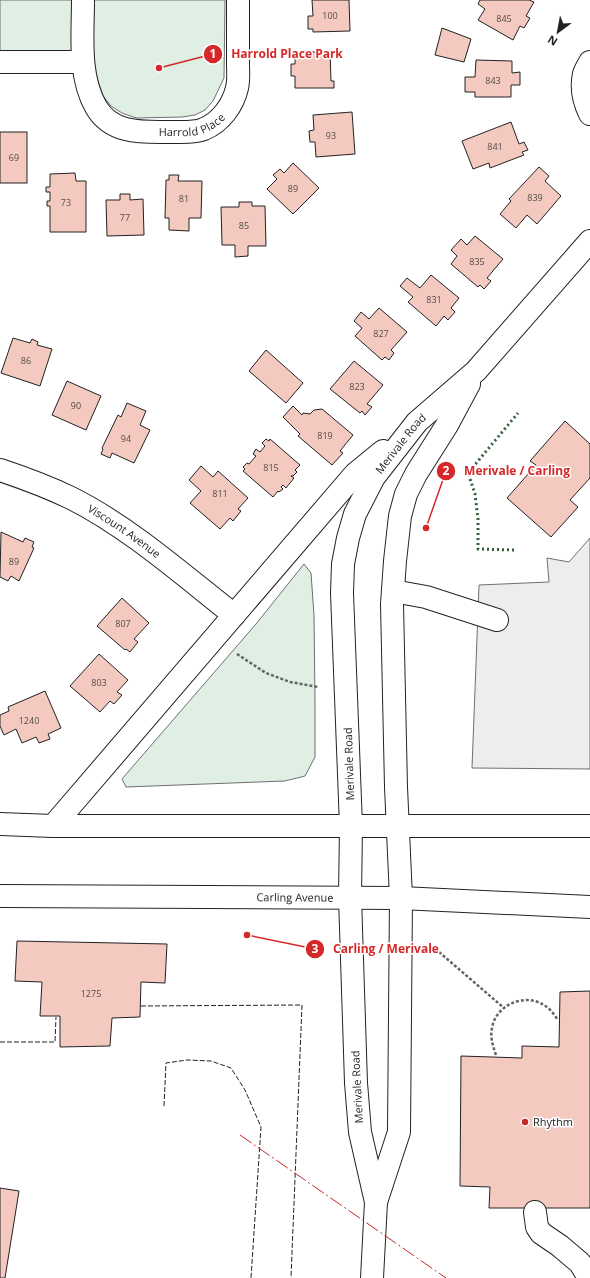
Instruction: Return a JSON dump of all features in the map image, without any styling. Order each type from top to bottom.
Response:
[{"type":"main road","name":"Harrold Place","points":[[83,0],[83,62],[89,90],[96,107],[105,119],[118,127],[134,132],[188,132],[203,130],[215,123],[225,114],[238,87],[238,0]]},
{"type":"main road","points":[[0,62],[83,62]]},
{"type":"main road","points":[[590,62],[584,73],[583,90],[590,114]]},
{"type":"main road","name":"Merivale Road","points":[[376,1202],[360,1132],[356,1083],[350,897],[351,826],[342,593],[343,564],[348,538],[355,514],[374,477],[417,422],[476,371],[590,241]]},
{"type":"main road","name":"Merivale Road","points":[[372,1278],[376,1202],[399,1132],[401,898],[396,787],[393,591],[400,516],[406,494],[416,474],[447,424],[476,371]]},
{"type":"main road","points":[[53,826],[355,474],[417,422]]},
{"type":"main road","name":"Viscount Avenue","points":[[0,470],[72,498],[110,520],[234,615]]},
{"type":"main road","points":[[393,591],[426,597],[497,620]]},
{"type":"main road","points":[[0,824],[53,826],[590,826]]},
{"type":"main road","name":"Carling Avenue","points":[[0,896],[350,897],[590,907]]},
{"type":"main road","points":[[535,1212],[537,1227],[541,1233],[560,1246],[580,1263],[589,1278]]},
{"type":"path","points":[[234,652],[266,673],[290,682],[321,688]]},
{"type":"path","points":[[439,952],[504,1008]]},
{"type":"path","points":[[496,1055],[491,1038],[492,1027],[496,1016],[504,1008],[514,1002],[526,1000],[537,1002],[547,1007],[558,1020]]},
{"type":"green space","points":[[0,0],[225,0],[224,78],[213,101],[205,110],[195,115],[182,117],[136,118],[122,113],[111,106],[103,96],[92,57],[0,56]]},
{"type":"green space","points":[[304,564],[311,573],[314,615],[315,700],[315,757],[305,776],[285,781],[126,787],[122,779],[256,624]]},
{"type":"shaded area","points":[[590,538],[590,769],[472,768],[479,585],[549,582],[547,558],[569,562]]},
{"type":"building","points":[[312,0],[349,0],[350,31],[313,32],[313,29],[308,29],[308,16],[313,16]]},
{"type":"building","points":[[480,0],[529,0],[534,2],[526,16],[530,18],[524,28],[520,26],[513,40],[478,20],[485,9],[478,4]]},
{"type":"building","points":[[442,28],[471,39],[464,62],[435,55]]},
{"type":"building","points":[[295,52],[330,52],[331,81],[334,81],[334,88],[295,88],[295,76],[291,76],[291,64],[295,64]]},
{"type":"building","points":[[476,60],[512,61],[512,73],[520,72],[520,85],[511,85],[511,97],[475,97],[475,92],[465,92],[465,77],[475,77]]},
{"type":"building","points":[[352,112],[355,154],[316,157],[315,142],[310,142],[309,131],[314,130],[313,115]]},
{"type":"building","points":[[511,122],[519,144],[524,142],[528,150],[522,152],[524,155],[490,168],[489,163],[473,169],[462,141]]},
{"type":"building","points":[[0,132],[27,132],[27,183],[0,183]]},
{"type":"building","points":[[293,163],[319,188],[293,214],[267,189],[277,179],[273,175],[280,169],[284,173]]},
{"type":"building","points":[[539,167],[549,176],[545,181],[561,196],[537,224],[527,215],[516,228],[500,214],[511,201],[509,199]]},
{"type":"building","points":[[75,173],[76,181],[86,181],[86,232],[50,232],[50,206],[47,206],[47,201],[50,201],[50,192],[46,192],[46,187],[50,187],[50,174]]},
{"type":"building","points":[[169,175],[179,175],[178,181],[202,181],[201,218],[189,218],[189,231],[169,230],[169,218],[165,218],[166,180],[169,180]]},
{"type":"building","points":[[120,194],[130,194],[130,200],[143,199],[144,235],[107,236],[106,200],[120,200]]},
{"type":"building","points":[[239,202],[252,202],[252,206],[265,206],[266,246],[248,246],[248,256],[235,257],[235,245],[222,245],[221,207],[239,207]]},
{"type":"building","points":[[475,236],[503,259],[487,278],[491,281],[484,289],[480,285],[478,287],[451,264],[457,256],[451,250],[461,239],[467,245]]},
{"type":"building","points":[[431,275],[459,298],[451,308],[455,312],[448,320],[444,316],[436,326],[408,302],[413,297],[400,286],[407,278],[420,288]]},
{"type":"building","points":[[379,308],[407,332],[391,350],[394,353],[389,360],[385,357],[382,360],[355,336],[362,328],[354,321],[361,312],[369,319]]},
{"type":"building","points":[[13,338],[30,343],[32,339],[38,342],[37,345],[52,349],[40,386],[1,373]]},
{"type":"building","points":[[266,350],[303,383],[286,403],[249,371]]},
{"type":"building","points":[[354,361],[383,385],[367,404],[372,407],[365,415],[362,411],[360,413],[330,389]]},
{"type":"building","points":[[67,381],[101,396],[86,430],[52,415]]},
{"type":"building","points":[[127,403],[146,411],[140,425],[150,430],[134,463],[112,453],[110,458],[101,454],[102,448],[118,415],[121,417]]},
{"type":"building","points":[[293,406],[302,415],[303,413],[310,414],[314,410],[322,409],[353,435],[340,451],[343,453],[332,465],[298,436],[300,434],[283,417]]},
{"type":"building","points":[[565,421],[590,444],[590,478],[570,500],[578,507],[551,537],[507,498],[536,465],[530,461]]},
{"type":"building","points":[[266,439],[269,441],[270,439],[300,465],[295,470],[297,472],[291,476],[294,478],[286,488],[283,485],[281,487],[283,489],[279,492],[278,491],[273,497],[243,471],[245,469],[243,467],[247,463],[249,464],[256,456],[253,454],[256,449],[260,452],[265,446],[262,443]]},
{"type":"building","points":[[201,466],[213,477],[218,471],[248,498],[238,509],[241,511],[233,521],[230,518],[220,529],[190,503],[201,491],[189,480]]},
{"type":"building","points":[[1,532],[23,542],[25,538],[34,542],[32,547],[34,548],[19,581],[11,576],[8,581],[0,577]]},
{"type":"building","points":[[122,598],[149,623],[134,639],[138,642],[130,652],[126,649],[125,650],[97,626]]},
{"type":"building","points":[[99,654],[128,680],[117,692],[122,695],[114,704],[110,701],[100,712],[70,686]]},
{"type":"building","points":[[45,691],[61,728],[48,734],[50,739],[39,743],[36,737],[22,743],[16,729],[4,735],[0,726],[0,715],[9,711],[8,707]]},
{"type":"building","points":[[17,941],[167,944],[165,983],[141,982],[140,1017],[112,1018],[110,1046],[60,1047],[60,1016],[40,1016],[42,982],[15,981]]},
{"type":"building","name":"Rhythm","points":[[590,991],[590,1208],[489,1208],[490,1187],[460,1186],[461,1056],[522,1058],[522,1046],[559,1047],[560,992]]},
{"type":"building","points":[[0,1188],[19,1191],[5,1278],[0,1278]]},
{"type":"hedge","points":[[514,550],[478,549],[478,519],[475,494],[468,473],[518,413]]},
{"type":"fence","points":[[141,1006],[302,1005],[291,1278]]},
{"type":"fence","points":[[0,1042],[55,1042],[56,1017]]},
{"type":"fence","points":[[164,1106],[166,1063],[187,1060],[211,1061],[231,1068],[245,1090],[261,1127],[251,1278]]},
{"type":"power","points":[[240,1135],[446,1278]]},
{"type":"place","name":"Harrold Place Park","points":[[159,68]]},
{"type":"place","name":"Merivale / Carling","points":[[426,528]]},
{"type":"place","name":"Carling / Merivale","points":[[247,935]]},
{"type":"place","name":"Rhythm","points":[[525,1122]]}]
